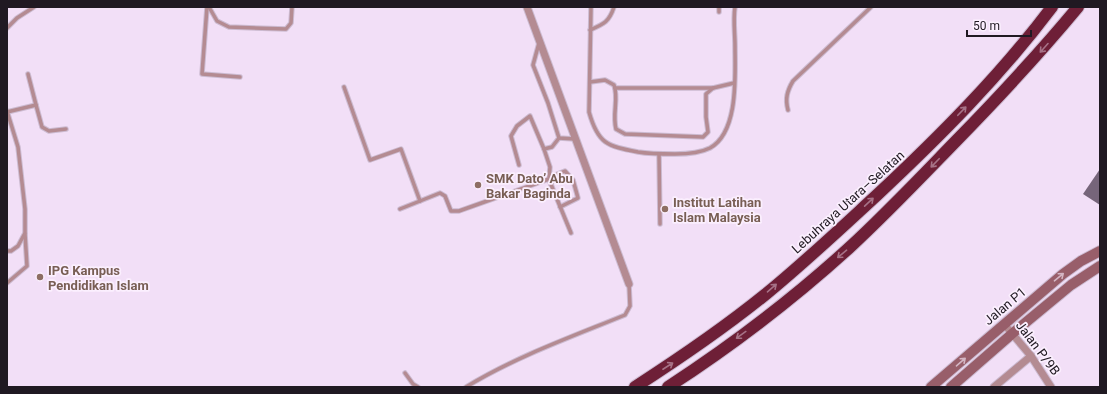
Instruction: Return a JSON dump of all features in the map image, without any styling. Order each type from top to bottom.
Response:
[{"type":"highway","name":"Lebuhraya Utara–Selatan","points":[[635,387],[683,356],[765,294],[836,233],[911,163],[990,82],[1052,7]]},
{"type":"highway","points":[[668,387],[692,372],[774,312],[849,248],[920,179],[1000,95],[1078,7]]},
{"type":"main road","name":"Jalan P1","points":[[931,387],[1063,274],[1081,261],[1100,251]]},
{"type":"main road","name":"Jalan P1","points":[[951,387],[1012,333],[1071,285],[1100,266]]},
{"type":"street","points":[[527,7],[629,284]]},
{"type":"street","name":"Jalan P/9B","points":[[1004,324],[1031,356],[1051,387]]},
{"type":"street","points":[[994,387],[1031,356]]},
{"type":"lane","points":[[7,28],[17,18],[34,7]]},
{"type":"lane","points":[[208,7],[217,21],[229,27],[286,29],[291,24],[292,7]]},
{"type":"lane","points":[[208,7],[202,74],[240,76]]},
{"type":"lane","points":[[591,7],[589,112],[593,125],[600,138],[616,148],[659,154],[686,154],[709,149],[719,142],[723,136],[732,111],[736,7]]},
{"type":"lane","points":[[590,30],[605,23],[611,16],[614,7]]},
{"type":"lane","points":[[718,12],[719,7]]},
{"type":"lane","points":[[788,110],[786,96],[793,81],[871,7]]},
{"type":"lane","points":[[540,40],[533,65],[548,103],[559,138]]},
{"type":"lane","points":[[28,74],[42,127],[49,131],[66,129]]},
{"type":"lane","points":[[590,82],[605,80],[614,85],[617,92],[614,120],[616,129],[625,134],[703,137],[708,132],[706,118],[706,94],[713,88]]},
{"type":"lane","points":[[615,88],[713,88],[734,83]]},
{"type":"lane","points":[[344,87],[370,160],[401,149],[420,201]]},
{"type":"lane","points":[[7,283],[27,266],[25,209],[18,147],[7,111],[36,105]]},
{"type":"lane","points":[[519,165],[511,136],[517,126],[530,116],[550,167],[549,179],[570,232]]},
{"type":"lane","points":[[559,138],[576,139]]},
{"type":"lane","points":[[544,150],[552,147],[559,138]]},
{"type":"lane","points":[[659,154],[660,224]]},
{"type":"lane","points":[[551,184],[555,175],[565,171],[572,180],[578,198],[560,207]]},
{"type":"lane","points":[[400,209],[440,193],[445,196],[450,211],[459,211],[549,179]]},
{"type":"lane","points":[[7,250],[11,250],[18,246],[25,233]]},
{"type":"lane","points":[[466,387],[492,372],[545,348],[625,315],[630,306],[629,284]]},
{"type":"lane","points":[[405,372],[413,384],[418,387]]},
{"type":"building","points":[[1100,169],[1100,205],[1083,194]]},
{"type":"place","name":"SMK Dato’ Abu Bakar Baginda","points":[[478,185]]},
{"type":"place","name":"Institut Latihan Islam Malaysia","points":[[665,209]]},
{"type":"place","name":"IPG Kampus Pendidikan Islam","points":[[40,277]]}]
